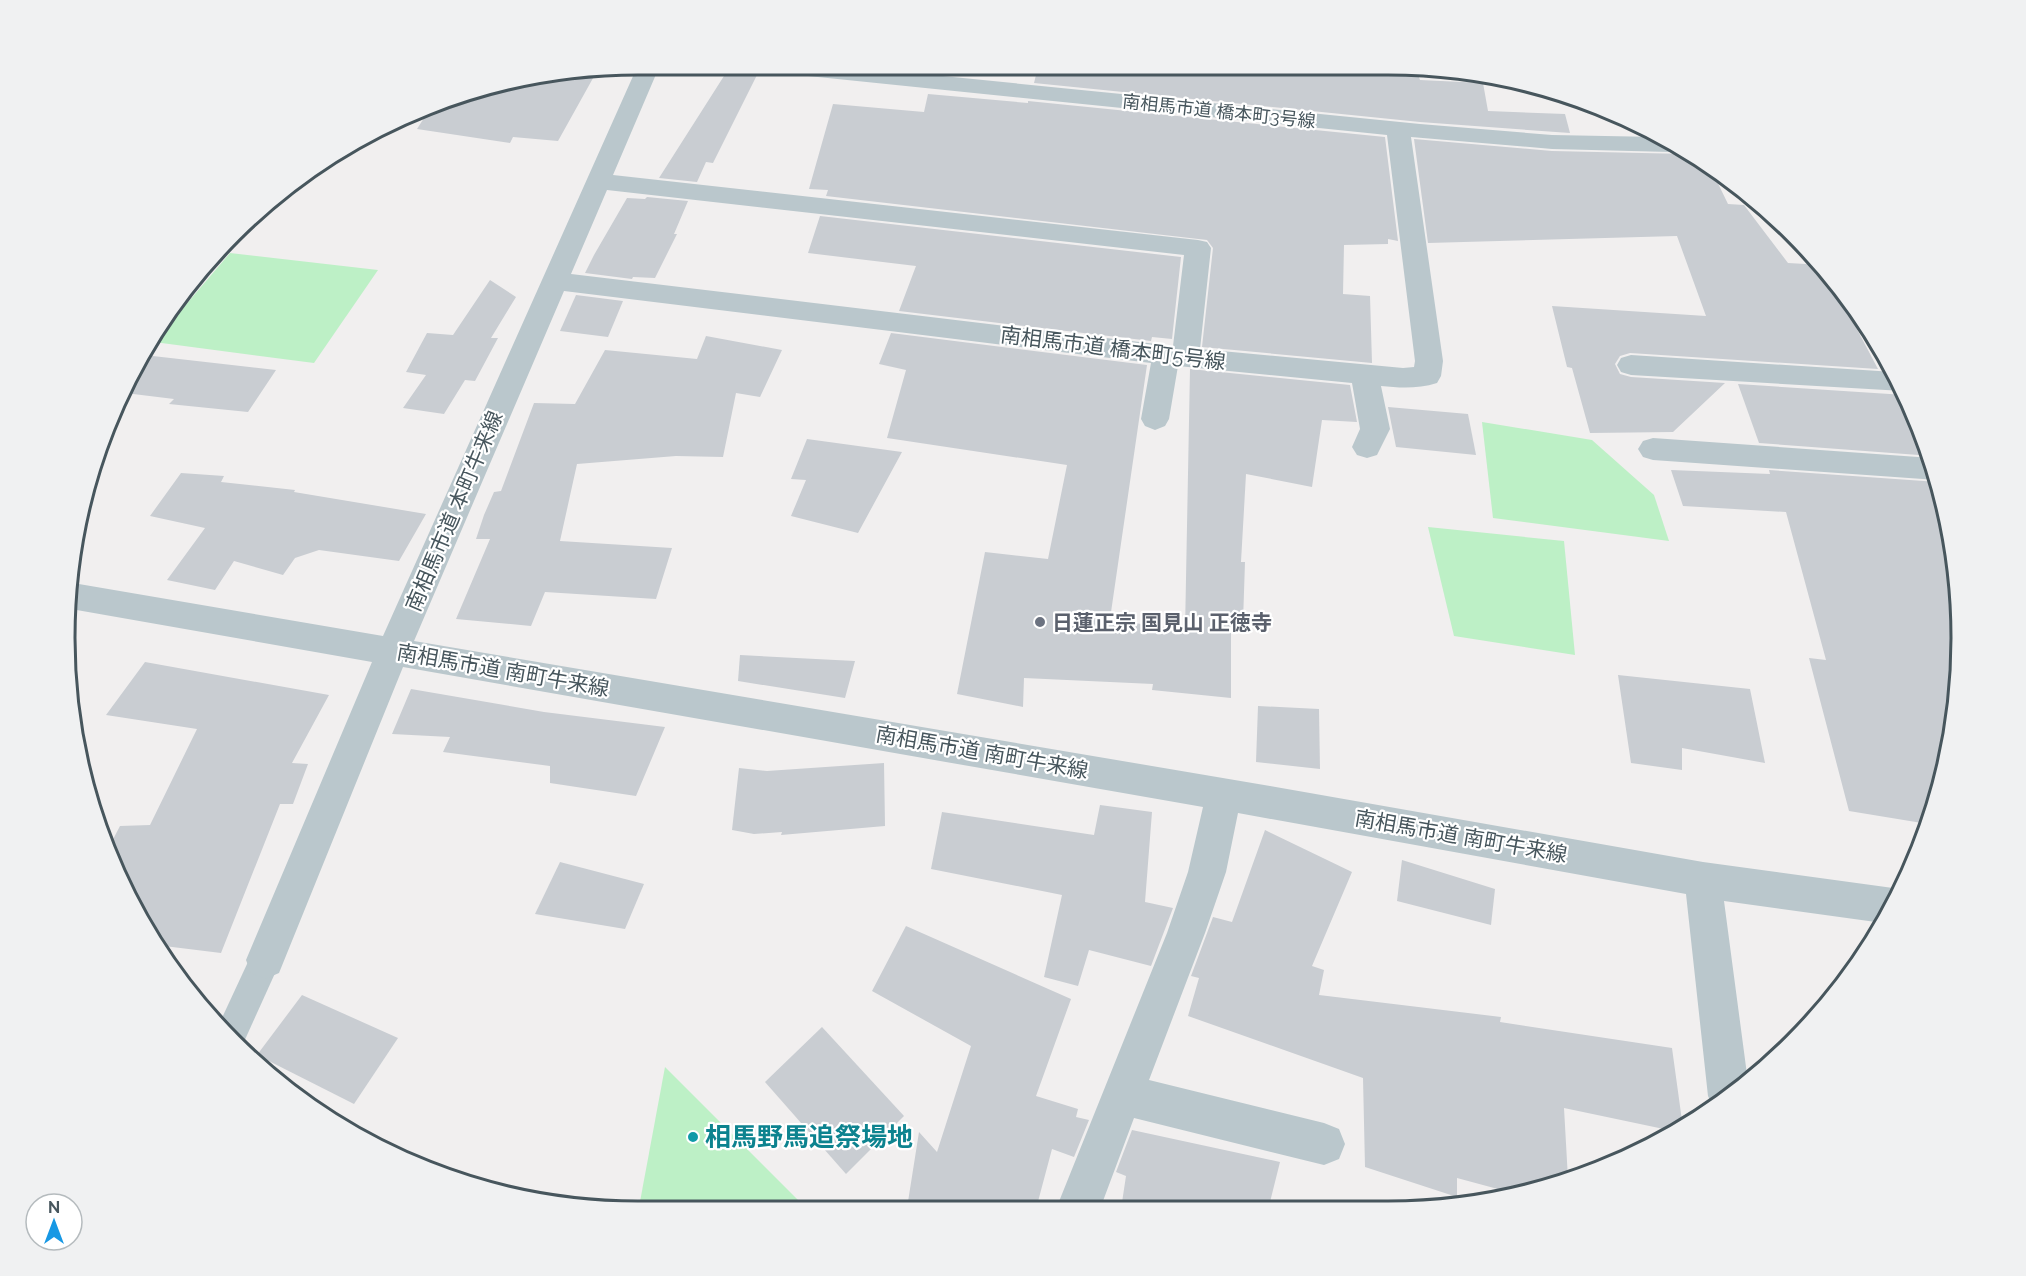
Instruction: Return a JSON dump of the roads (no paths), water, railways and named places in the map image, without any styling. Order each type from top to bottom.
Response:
[{"type":"street","name":"南相馬市道 本町牛来線","points":[[265,960],[393,651],[644,75]]},
{"type":"street","name":"南相馬市道 橋本町3号線","points":[[867,75],[1398,129],[1552,142],[1660,145]]},
{"type":"street","name":"南相馬市道 橋本町5号線","points":[[553,281],[1176,355],[1403,378],[1427,376],[1429,361],[1424,315],[1398,129]]},
{"type":"street","points":[[600,181],[1198,248],[1176,355],[1155,419]]},
{"type":"street","points":[[1631,365],[1889,381]]},
{"type":"street","points":[[1365,374],[1375,429],[1367,447]]},
{"type":"street","points":[[1653,449],[1925,468]]},
{"type":"street","name":"南相馬市道 南町牛来線","points":[[76,597],[1703,880],[1884,905]]},
{"type":"street","points":[[1081,1201],[1124,1095],[1207,872],[1224,795]]},
{"type":"street","points":[[1703,880],[1728,1087]]},
{"type":"street","points":[[1124,1095],[1324,1144]]},
{"type":"lane","points":[[233,1029],[265,960]]},
{"type":"place","name":"日蓮正宗 国見山 正徳寺","points":[[1040,622]]},
{"type":"place","name":"相馬野馬追祭場地","points":[[693,1137]]}]
